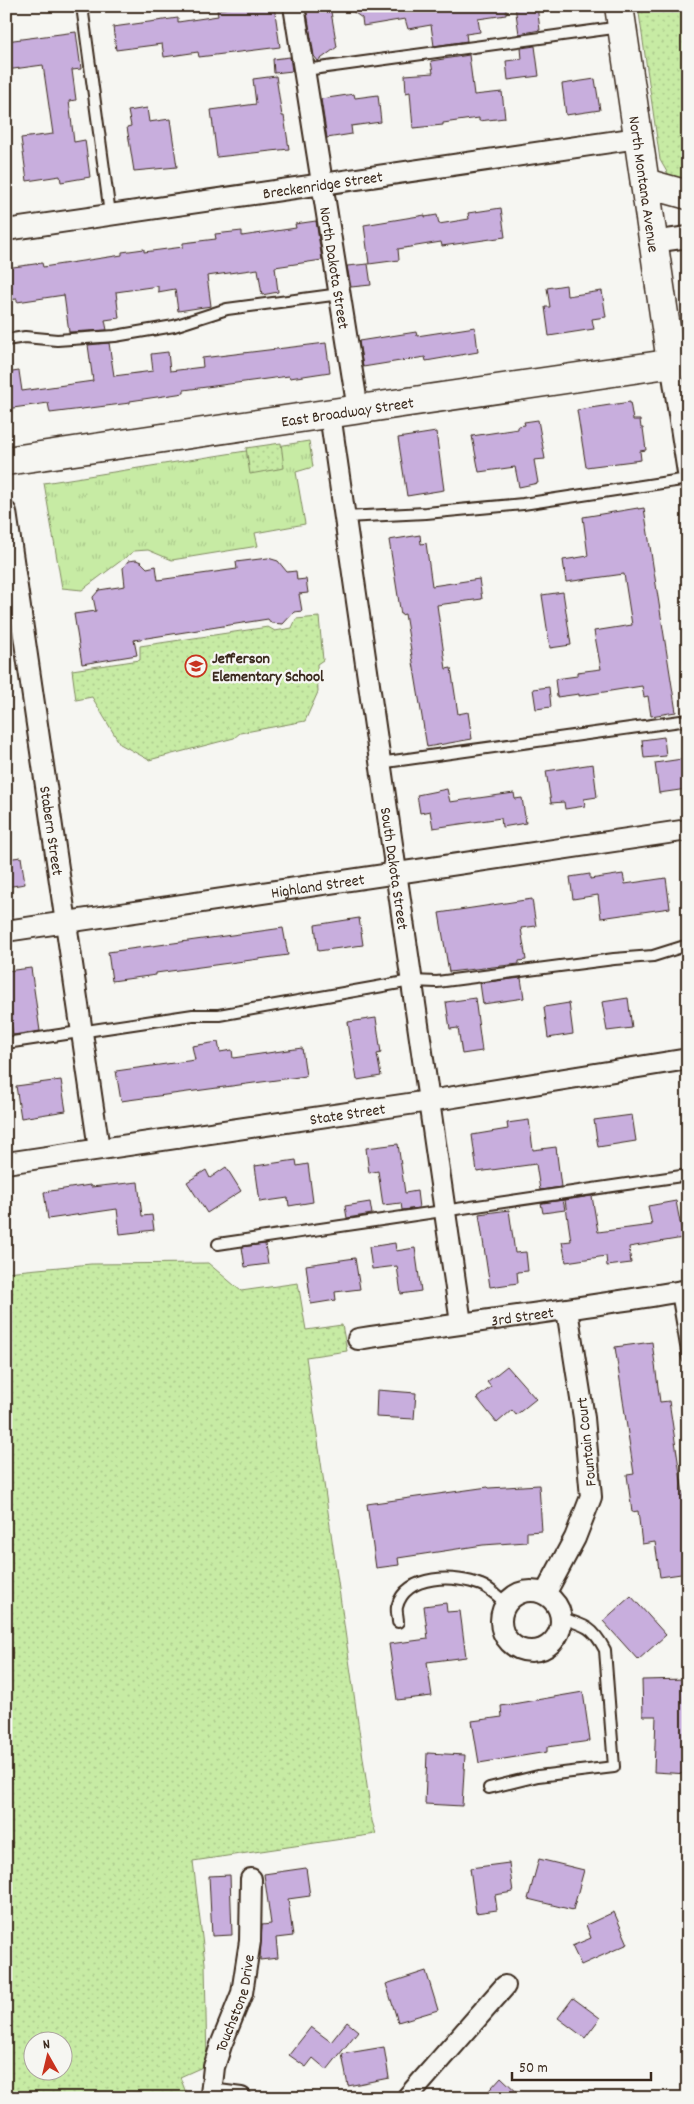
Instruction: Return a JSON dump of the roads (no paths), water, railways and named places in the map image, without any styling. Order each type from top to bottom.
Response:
[{"type":"street","name":"North Dakota Street","points":[[294,6],[358,410]]},
{"type":"street","name":"North Montana Avenue","points":[[620,17],[654,242],[679,362]]},
{"type":"street","name":"Breckenridge Street","points":[[6,230],[638,138]]},
{"type":"street","points":[[645,183],[688,196]]},
{"type":"street","points":[[654,242],[688,237]]},
{"type":"street","points":[[679,362],[688,473]]},
{"type":"street","name":"East Broadway Street","points":[[6,461],[679,362]]},
{"type":"street","name":"South Dakota Street","points":[[330,414],[461,1323]]},
{"type":"street","name":"Stabern Street","points":[[6,512],[11,578],[66,923],[99,1149]]},
{"type":"street","name":"Highland Street","points":[[6,931],[688,830]]},
{"type":"street","name":"State Street","points":[[6,1163],[429,1101],[688,1060]]},
{"type":"street","name":"3rd Street","points":[[358,1339],[461,1323],[567,1310],[683,1291]]},
{"type":"street","name":"Fountain Court","points":[[545,1594],[576,1538],[592,1497],[584,1418],[567,1310]]},
{"type":"street","points":[[534,1590],[545,1594],[552,1599],[558,1608],[561,1618],[556,1638],[541,1649],[531,1651],[513,1645],[506,1638],[500,1621],[506,1603],[523,1591],[534,1590]]},
{"type":"street","name":"Touchstone Drive","points":[[241,2098],[208,2096],[220,2045],[242,1993],[250,1941],[251,1879]]},
{"type":"street","points":[[407,2098],[506,1986]]},
{"type":"lane","points":[[82,6],[110,214]]},
{"type":"lane","points":[[305,70],[620,17]]},
{"type":"lane","points":[[6,340],[25,337],[58,340],[115,336],[174,326],[227,310],[340,294]]},
{"type":"lane","points":[[345,517],[426,513],[523,504],[688,479]]},
{"type":"lane","points":[[379,763],[688,720]]},
{"type":"lane","points":[[6,1042],[193,1015],[219,1015],[411,981],[437,982],[614,959],[652,956],[688,945]]},
{"type":"lane","points":[[218,1244],[688,1175]]},
{"type":"lane","points":[[683,1291],[688,1358]]},
{"type":"lane","points":[[398,1622],[397,1606],[405,1594],[417,1584],[436,1578],[464,1579],[483,1586],[506,1603]]},
{"type":"lane","points":[[488,1788],[538,1776],[614,1767],[605,1650],[598,1636],[585,1626],[561,1618]]},
{"type":"place","name":"Jefferson Elementary School","points":[[196,666]]}]
